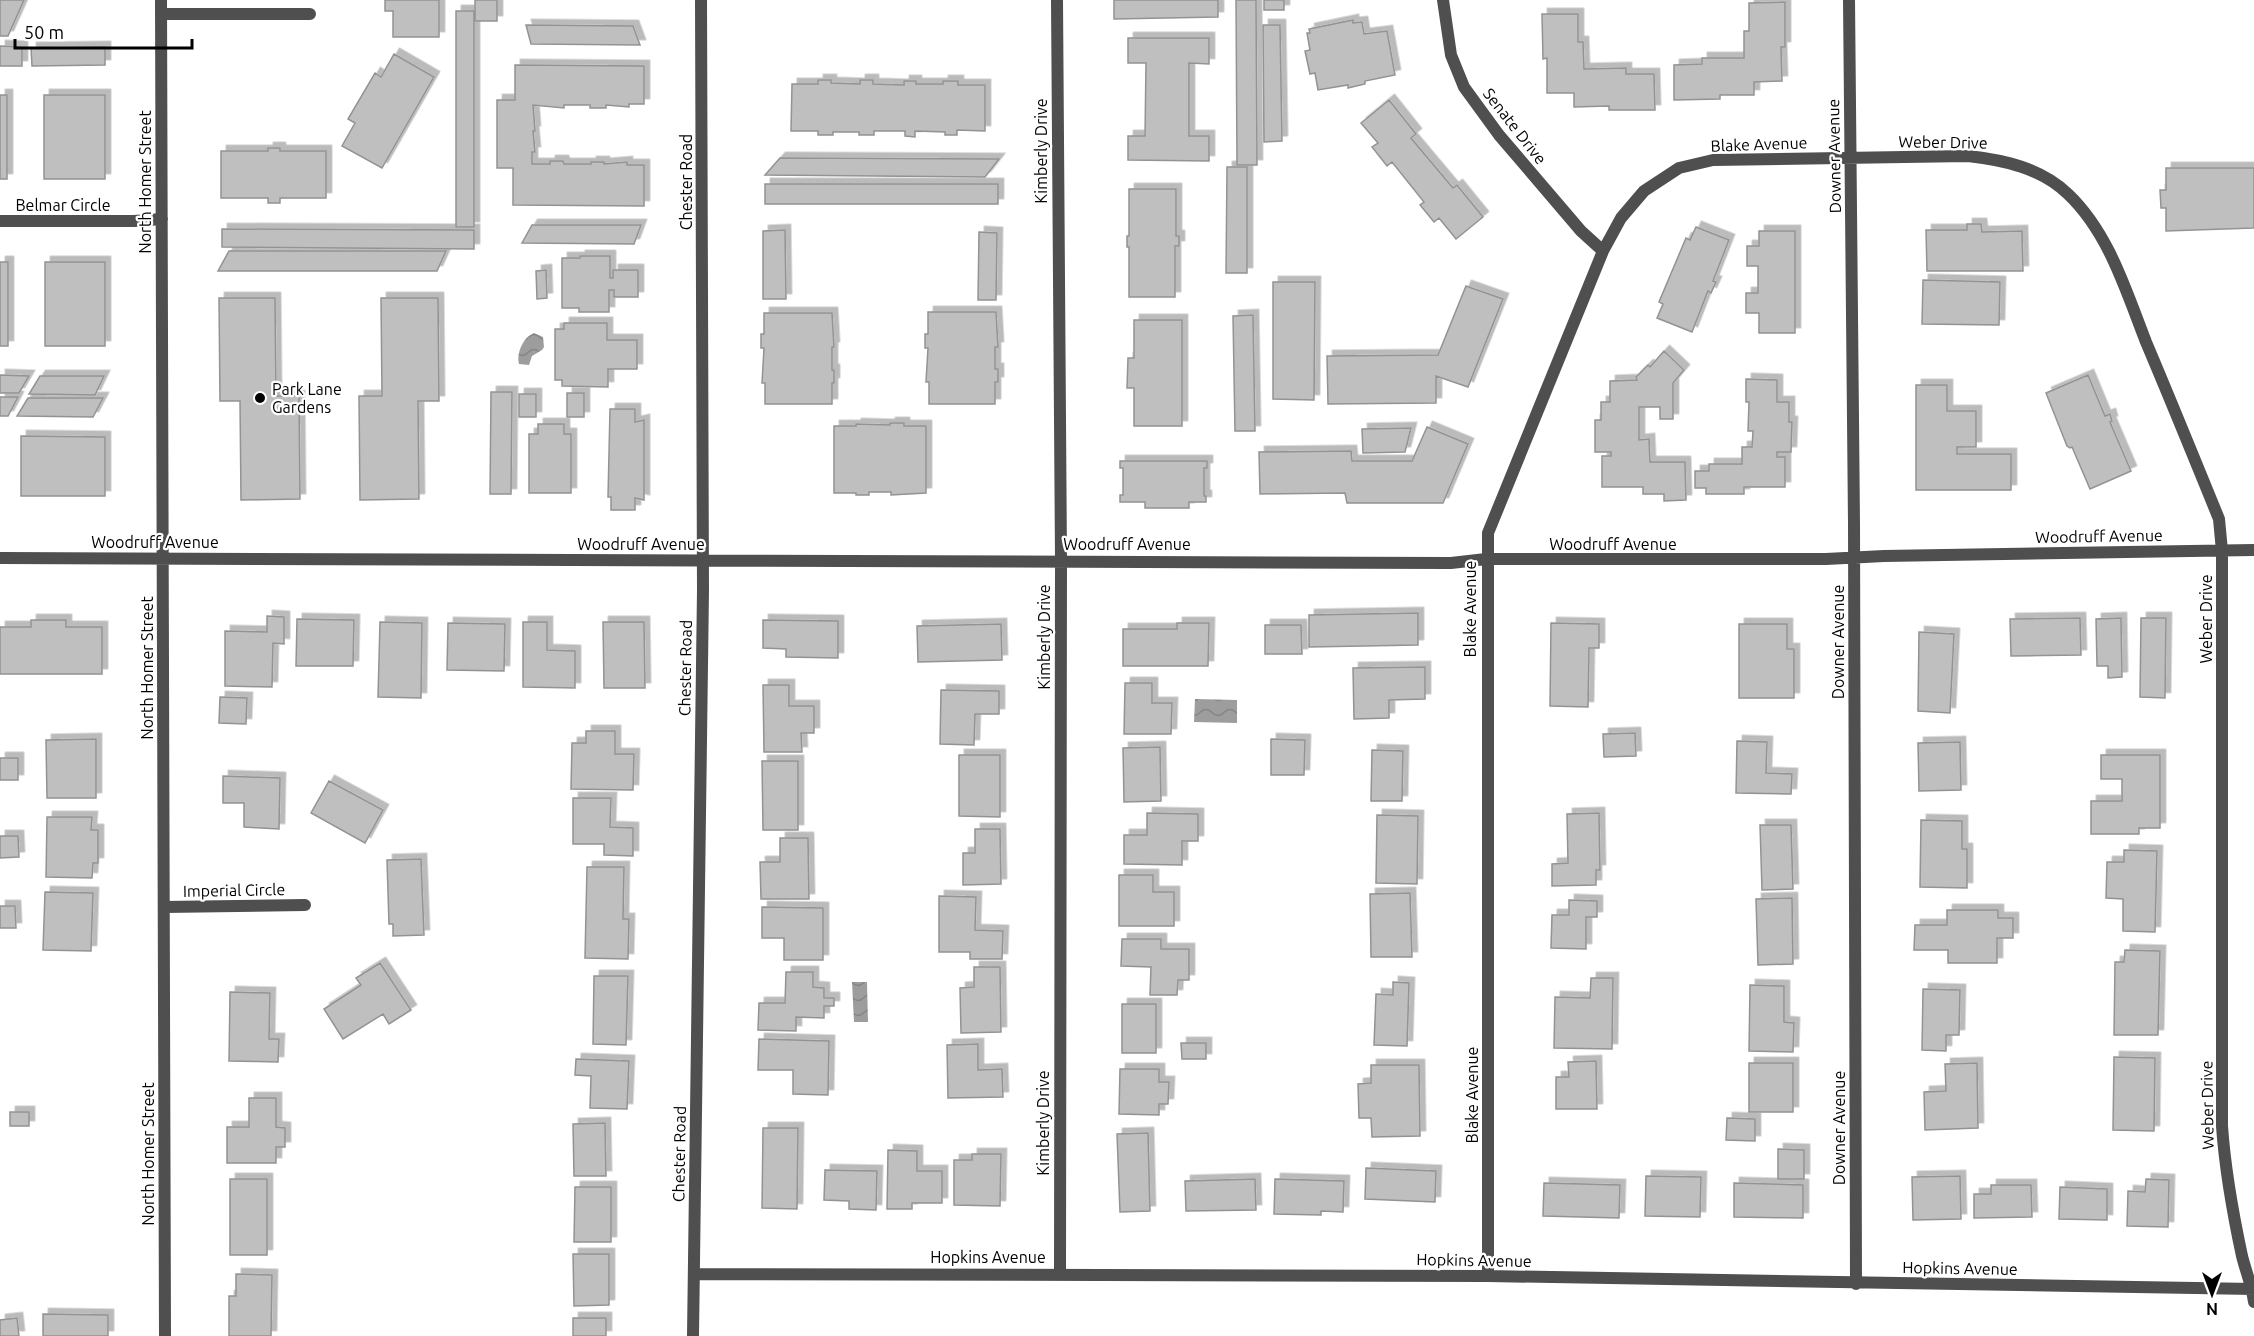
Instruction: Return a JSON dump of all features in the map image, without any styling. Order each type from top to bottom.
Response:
[{"type":"street","name":"North Homer Street","points":[[161,0],[165,1336]]},
{"type":"street","name":"Chester Road","points":[[693,1336],[702,561],[701,0]]},
{"type":"street","name":"Kimberly Drive","points":[[1057,0],[1061,560],[1060,1273]]},
{"type":"street","name":"Senate Drive","points":[[1443,0],[1451,55],[1464,87],[1514,153],[1581,231],[1603,251]]},
{"type":"street","name":"Downer Avenue","points":[[1849,0],[1854,557],[1856,1284]]},
{"type":"street","points":[[161,14],[310,14]]},
{"type":"street","name":"Weber Drive","points":[[1850,158],[1968,156],[2001,160],[2047,178],[2068,194],[2096,227],[2117,269],[2219,519],[2222,551],[2222,1126],[2224,1157],[2238,1236],[2254,1294]]},
{"type":"street","name":"Blake Avenue","points":[[1488,1276],[1486,559],[1488,533],[1603,251],[1621,218],[1644,192],[1679,168],[1713,160],[1850,158]]},
{"type":"street","name":"Belmar Circle","points":[[0,221],[162,219]]},
{"type":"street","name":"Woodruff Avenue","points":[[0,558],[1451,562],[1486,559],[1826,559],[2254,550]]},
{"type":"street","name":"Imperial Circle","points":[[164,907],[305,905]]},
{"type":"street","name":"Hopkins Avenue","points":[[694,1274],[1060,1273],[1488,1276],[2254,1294]]},
{"type":"water","points":[[534,333],[543,337],[544,347],[532,356],[529,365],[519,364],[521,346]]},
{"type":"water","points":[[1195,699],[1237,700],[1237,723],[1194,722]]},
{"type":"water","points":[[852,982],[867,982],[868,1022],[854,1022]]},
{"type":"building","points":[[0,0],[24,0],[8,36],[0,36]]},
{"type":"building","points":[[385,0],[439,0],[439,37],[393,37],[393,11],[385,11]]},
{"type":"building","points":[[475,0],[497,0],[497,21],[475,21]]},
{"type":"building","points":[[1114,0],[1218,0],[1218,17],[1114,19]]},
{"type":"building","points":[[1236,0],[1256,0],[1257,165],[1237,165]]},
{"type":"building","points":[[1264,0],[1284,0],[1284,10],[1264,10]]},
{"type":"building","points":[[1785,2],[1785,47],[1781,47],[1782,81],[1754,82],[1754,95],[1720,95],[1720,99],[1674,100],[1674,65],[1702,64],[1702,58],[1744,58],[1744,31],[1749,31],[1749,3]]},
{"type":"building","points":[[456,11],[474,11],[474,227],[456,227]]},
{"type":"building","points":[[1542,14],[1578,14],[1578,42],[1583,42],[1584,69],[1626,68],[1626,74],[1654,74],[1655,110],[1609,110],[1609,106],[1574,107],[1574,93],[1547,93],[1547,58],[1543,59]]},
{"type":"building","points":[[1353,20],[1353,23],[1362,22],[1364,34],[1387,31],[1395,75],[1365,81],[1365,84],[1348,88],[1348,85],[1318,90],[1315,73],[1310,74],[1305,51],[1310,50],[1307,33],[1310,33],[1309,29]]},
{"type":"building","points":[[526,25],[633,26],[640,45],[531,44]]},
{"type":"building","points":[[1263,25],[1280,25],[1282,141],[1264,142]]},
{"type":"building","points":[[1128,38],[1209,38],[1209,64],[1189,63],[1189,136],[1209,136],[1209,161],[1128,160],[1128,136],[1145,136],[1146,63],[1128,63]]},
{"type":"building","points":[[0,46],[22,47],[22,66],[0,66]]},
{"type":"building","points":[[105,47],[105,65],[32,66],[31,48]]},
{"type":"building","points":[[394,54],[434,77],[382,168],[342,146],[355,123],[348,119],[375,73],[381,77]]},
{"type":"building","points":[[515,65],[644,66],[644,104],[629,104],[629,107],[606,105],[606,108],[590,108],[590,105],[564,105],[564,108],[533,105],[535,152],[532,152],[532,164],[563,161],[564,164],[627,162],[627,165],[644,165],[644,206],[513,205],[513,168],[497,168],[497,100],[515,100]]},
{"type":"building","points":[[818,80],[860,84],[860,80],[873,80],[873,84],[904,85],[904,81],[916,81],[916,84],[943,84],[943,81],[958,81],[958,85],[985,85],[985,131],[957,130],[957,135],[945,135],[945,132],[915,131],[915,137],[905,136],[905,131],[874,131],[874,135],[859,135],[859,132],[833,132],[833,135],[818,135],[818,131],[791,131],[792,84],[818,84]]},
{"type":"building","points":[[0,95],[7,95],[7,179],[0,179]]},
{"type":"building","points":[[44,95],[105,95],[105,179],[44,179]]},
{"type":"building","points":[[1389,100],[1416,134],[1411,138],[1453,188],[1457,185],[1483,217],[1456,239],[1439,218],[1434,222],[1420,205],[1424,202],[1392,162],[1387,166],[1372,147],[1378,143],[1361,123]]},
{"type":"building","points":[[268,148],[280,148],[280,151],[326,151],[326,198],[280,198],[280,203],[268,203],[268,198],[221,198],[221,151],[268,151]]},
{"type":"building","points":[[780,158],[999,159],[985,177],[765,175]]},
{"type":"building","points":[[1227,167],[1247,167],[1247,273],[1226,273]]},
{"type":"building","points":[[2166,168],[2254,168],[2254,228],[2166,231],[2166,208],[2161,208],[2160,190],[2166,190]]},
{"type":"building","points":[[765,184],[998,184],[998,204],[765,204]]},
{"type":"building","points":[[1129,189],[1176,189],[1176,236],[1179,236],[1179,246],[1175,246],[1175,297],[1129,297],[1127,236],[1129,236]]},
{"type":"building","points":[[1967,224],[1981,224],[1982,232],[2022,231],[2023,271],[1927,271],[1926,230],[1967,230]]},
{"type":"building","points":[[532,225],[641,225],[634,244],[522,243]]},
{"type":"building","points":[[1696,227],[1729,240],[1713,281],[1716,282],[1711,293],[1708,291],[1692,332],[1657,318],[1663,304],[1659,302],[1686,238],[1690,240]]},
{"type":"building","points":[[222,229],[474,230],[474,249],[222,247]]},
{"type":"building","points":[[785,230],[786,299],[763,299],[763,231]]},
{"type":"building","points":[[1759,231],[1795,231],[1795,333],[1759,333],[1759,313],[1746,313],[1746,293],[1758,293],[1758,266],[1747,266],[1747,246],[1759,246]]},
{"type":"building","points":[[979,232],[997,233],[996,300],[978,300]]},
{"type":"building","points":[[229,251],[446,251],[437,271],[218,271]]},
{"type":"building","points":[[580,256],[610,256],[610,278],[613,278],[613,270],[638,270],[638,297],[614,297],[614,290],[609,290],[609,312],[579,312],[579,308],[562,308],[562,258],[580,258]]},
{"type":"building","points":[[0,262],[8,262],[8,346],[0,346]]},
{"type":"building","points":[[45,262],[105,262],[105,346],[45,346]]},
{"type":"building","points":[[546,270],[547,298],[537,299],[536,271]]},
{"type":"building","points":[[1923,280],[2000,282],[1999,325],[1922,324]]},
{"type":"building","points":[[1273,282],[1315,282],[1314,400],[1273,399]]},
{"type":"building","points":[[1466,286],[1503,299],[1468,387],[1436,376],[1436,403],[1328,404],[1327,356],[1438,355]]},
{"type":"building","name":"Park Lane Gardens","points":[[219,298],[275,298],[276,396],[299,396],[300,499],[241,500],[240,401],[220,401]]},
{"type":"building","name":"Park Lane Gardens","points":[[381,298],[438,298],[439,401],[418,401],[419,499],[360,500],[359,396],[382,396]]},
{"type":"building","points":[[928,312],[996,312],[998,347],[995,347],[995,369],[998,369],[998,382],[995,382],[995,404],[929,404],[929,382],[926,382],[928,348],[925,348],[925,334],[928,334]]},
{"type":"building","points":[[764,313],[832,313],[834,383],[832,383],[832,404],[765,404],[765,383],[762,383],[764,348],[761,348]]},
{"type":"building","points":[[1253,315],[1255,431],[1235,431],[1233,316]]},
{"type":"building","points":[[1134,320],[1182,320],[1182,426],[1134,426],[1134,388],[1127,388],[1128,358],[1134,358]]},
{"type":"building","points":[[564,323],[607,323],[607,340],[637,340],[637,369],[608,369],[608,387],[562,386],[562,380],[555,380],[555,329],[564,329]]},
{"type":"building","points":[[1664,351],[1684,370],[1673,383],[1673,419],[1660,419],[1660,407],[1639,407],[1639,440],[1649,439],[1650,462],[1685,462],[1686,500],[1664,501],[1664,494],[1643,494],[1643,487],[1602,487],[1602,456],[1611,456],[1611,452],[1595,452],[1595,420],[1601,420],[1601,402],[1610,402],[1610,381],[1637,380],[1636,377],[1648,365],[1650,367]]},
{"type":"building","points":[[0,375],[29,376],[19,393],[0,393]]},
{"type":"building","points":[[2088,375],[2105,416],[2110,414],[2112,421],[2110,422],[2131,471],[2090,489],[2072,447],[2067,446],[2046,393]]},
{"type":"building","points":[[40,376],[104,376],[95,395],[29,394]]},
{"type":"building","points":[[1746,379],[1777,380],[1777,402],[1789,402],[1789,422],[1792,422],[1791,452],[1777,452],[1777,457],[1785,457],[1785,487],[1744,487],[1744,494],[1706,494],[1706,488],[1695,488],[1695,471],[1709,471],[1709,464],[1742,464],[1742,447],[1752,447],[1753,431],[1748,431],[1749,402],[1746,402]]},
{"type":"building","points":[[1916,385],[1947,385],[1947,411],[1976,411],[1976,447],[1957,447],[1957,454],[2011,454],[2011,490],[1916,490]]},
{"type":"building","points":[[491,392],[512,392],[511,494],[490,494]]},
{"type":"building","points":[[567,393],[584,393],[584,417],[567,417]]},
{"type":"building","points":[[519,394],[536,394],[536,417],[519,417]]},
{"type":"building","points":[[0,397],[18,397],[8,416],[0,416]]},
{"type":"building","points":[[28,398],[103,398],[93,417],[17,416]]},
{"type":"building","points":[[610,409],[635,409],[635,422],[644,420],[644,500],[635,498],[635,510],[611,510],[611,497],[608,497]]},
{"type":"building","points":[[890,423],[904,423],[904,426],[926,426],[926,493],[891,495],[891,492],[869,492],[869,495],[856,495],[856,493],[834,493],[834,426],[890,425]]},
{"type":"building","points":[[538,424],[564,424],[564,434],[571,434],[571,493],[529,493],[529,434],[538,434]]},
{"type":"building","points":[[1427,427],[1468,444],[1443,503],[1347,503],[1345,493],[1260,494],[1259,452],[1351,451],[1352,461],[1412,461]]},
{"type":"building","points":[[1411,428],[1405,452],[1363,453],[1362,429]]},
{"type":"building","points":[[21,436],[105,437],[105,496],[21,496]]},
{"type":"building","points":[[1120,461],[1207,461],[1207,468],[1204,468],[1206,502],[1189,502],[1189,508],[1145,508],[1145,502],[1120,502],[1120,495],[1123,495],[1123,468],[1120,468]]},
{"type":"building","points":[[1418,613],[1418,645],[1309,647],[1309,615]]},
{"type":"building","points":[[267,616],[284,617],[284,644],[273,643],[272,687],[225,686],[225,631],[267,632]]},
{"type":"building","points":[[2080,618],[2081,655],[2011,656],[2010,619]]},
{"type":"building","points":[[2121,618],[2122,677],[2108,678],[2108,666],[2097,666],[2096,619]]},
{"type":"building","points":[[2141,618],[2166,618],[2165,698],[2140,697]]},
{"type":"building","points":[[297,619],[354,620],[353,666],[296,666]]},
{"type":"building","points":[[31,620],[66,620],[66,627],[102,627],[102,674],[0,674],[0,627],[31,627]]},
{"type":"building","points":[[763,620],[838,621],[838,658],[786,657],[786,649],[763,648]]},
{"type":"building","points":[[380,622],[422,623],[421,698],[378,697]]},
{"type":"building","points":[[523,622],[547,622],[547,650],[575,651],[575,688],[523,687]]},
{"type":"building","points":[[603,622],[644,622],[645,688],[604,688]]},
{"type":"building","points":[[448,623],[505,624],[504,671],[447,670]]},
{"type":"building","points":[[1177,623],[1209,623],[1208,666],[1123,666],[1123,629],[1177,629]]},
{"type":"building","points":[[1551,623],[1599,624],[1599,648],[1589,648],[1588,707],[1550,706]]},
{"type":"building","points":[[1001,624],[1002,660],[918,662],[917,626]]},
{"type":"building","points":[[1739,624],[1787,624],[1787,649],[1794,649],[1794,698],[1739,698]]},
{"type":"building","points":[[1265,625],[1301,625],[1302,654],[1265,654]]},
{"type":"building","points":[[1919,632],[1954,634],[1950,713],[1918,711]]},
{"type":"building","points":[[1425,667],[1425,699],[1389,700],[1389,718],[1354,719],[1353,668]]},
{"type":"building","points":[[1125,683],[1152,683],[1152,703],[1172,703],[1171,734],[1124,734]]},
{"type":"building","points":[[763,685],[789,685],[789,706],[814,706],[814,733],[801,733],[802,752],[764,752]]},
{"type":"building","points":[[941,690],[999,691],[999,714],[975,714],[974,745],[940,744]]},
{"type":"building","points":[[220,697],[247,698],[246,724],[219,723]]},
{"type":"building","points":[[586,731],[615,731],[615,754],[634,754],[633,790],[571,789],[572,743],[586,743]]},
{"type":"building","points":[[1635,733],[1636,756],[1604,757],[1603,734]]},
{"type":"building","points":[[96,739],[96,798],[47,798],[46,740]]},
{"type":"building","points":[[1271,739],[1305,740],[1304,775],[1271,775]]},
{"type":"building","points":[[1737,741],[1767,742],[1766,773],[1792,774],[1791,794],[1736,793]]},
{"type":"building","points":[[1960,742],[1961,790],[1919,791],[1918,743]]},
{"type":"building","points":[[1160,747],[1161,801],[1124,802],[1123,748]]},
{"type":"building","points":[[1372,750],[1403,751],[1402,801],[1371,801]]},
{"type":"building","points":[[959,755],[1000,755],[1000,817],[959,816]]},
{"type":"building","points":[[2101,755],[2160,755],[2160,828],[2139,828],[2139,834],[2091,834],[2091,801],[2122,801],[2122,779],[2101,779]]},
{"type":"building","points":[[0,758],[18,758],[18,780],[0,780]]},
{"type":"building","points":[[762,761],[798,761],[798,830],[763,830]]},
{"type":"building","points":[[223,776],[280,778],[279,829],[244,827],[244,803],[223,803]]},
{"type":"building","points":[[329,781],[383,810],[365,843],[311,813]]},
{"type":"building","points":[[573,798],[611,798],[610,827],[633,828],[633,856],[604,855],[604,844],[573,844]]},
{"type":"building","points":[[1147,813],[1198,814],[1198,841],[1182,841],[1182,865],[1124,864],[1124,835],[1147,835]]},
{"type":"building","points":[[1599,813],[1600,870],[1596,870],[1596,885],[1552,886],[1552,864],[1568,863],[1567,814]]},
{"type":"building","points":[[1377,815],[1418,816],[1417,884],[1376,883]]},
{"type":"building","points":[[47,817],[92,817],[91,830],[98,830],[98,863],[93,863],[92,878],[46,877]]},
{"type":"building","points":[[1921,820],[1962,821],[1962,849],[1967,849],[1967,888],[1920,887]]},
{"type":"building","points":[[1760,825],[1791,825],[1793,889],[1762,890]]},
{"type":"building","points":[[975,829],[1000,829],[1001,884],[963,885],[963,853],[975,853]]},
{"type":"building","points":[[0,836],[18,836],[19,857],[0,858]]},
{"type":"building","points":[[780,838],[808,838],[809,899],[761,899],[760,862],[780,862]]},
{"type":"building","points":[[2124,850],[2157,851],[2155,932],[2123,931],[2123,899],[2106,898],[2107,862],[2124,862]]},
{"type":"building","points":[[421,859],[424,935],[393,936],[393,924],[389,924],[387,860]]},
{"type":"building","points":[[587,867],[624,867],[623,919],[629,919],[628,959],[585,958]]},
{"type":"building","points":[[1119,875],[1153,875],[1153,892],[1174,892],[1174,926],[1119,926]]},
{"type":"building","points":[[45,892],[93,893],[91,951],[43,950]]},
{"type":"building","points":[[1410,893],[1412,957],[1371,957],[1370,894]]},
{"type":"building","points":[[939,896],[976,897],[975,930],[1003,931],[1002,959],[970,959],[970,952],[939,952]]},
{"type":"building","points":[[1792,898],[1793,964],[1758,965],[1756,899]]},
{"type":"building","points":[[1569,900],[1597,901],[1597,917],[1586,917],[1586,949],[1551,948],[1552,915],[1569,915]]},
{"type":"building","points":[[0,906],[15,906],[16,928],[0,928]]},
{"type":"building","points":[[762,907],[823,908],[823,960],[784,960],[784,938],[762,938]]},
{"type":"building","points":[[1947,910],[1998,910],[1998,918],[2013,918],[2013,938],[1997,938],[1997,963],[1948,963],[1948,950],[1914,950],[1915,925],[1947,925]]},
{"type":"building","points":[[1122,939],[1161,939],[1161,949],[1189,949],[1189,980],[1178,980],[1177,995],[1150,995],[1151,967],[1121,966]]},
{"type":"building","points":[[2125,950],[2160,951],[2158,1035],[2114,1035],[2115,962],[2124,962]]},
{"type":"building","points":[[380,963],[411,1010],[389,1024],[383,1014],[343,1039],[324,1009],[361,985],[356,978]]},
{"type":"building","points":[[974,967],[1000,967],[1001,1032],[961,1033],[960,988],[974,987]]},
{"type":"building","points":[[786,972],[813,972],[813,987],[824,988],[824,998],[834,998],[834,1006],[824,1006],[824,1018],[796,1017],[796,1031],[758,1030],[759,1003],[785,1003]]},
{"type":"building","points":[[594,976],[628,976],[626,1045],[593,1044]]},
{"type":"building","points":[[1591,978],[1613,978],[1612,1049],[1554,1048],[1555,997],[1590,998]]},
{"type":"building","points":[[1393,982],[1409,983],[1407,1046],[1374,1045],[1376,994],[1393,995]]},
{"type":"building","points":[[1750,985],[1784,986],[1784,1022],[1794,1023],[1793,1052],[1749,1051]]},
{"type":"building","points":[[1923,989],[1960,990],[1959,1035],[1946,1035],[1946,1051],[1922,1050]]},
{"type":"building","points":[[230,992],[270,993],[269,1039],[279,1039],[278,1062],[229,1061]]},
{"type":"building","points":[[1122,1004],[1156,1004],[1156,1053],[1122,1053]]},
{"type":"building","points":[[759,1039],[829,1041],[828,1095],[793,1094],[793,1070],[758,1070]]},
{"type":"building","points":[[1181,1043],[1206,1043],[1206,1059],[1182,1059]]},
{"type":"building","points":[[978,1044],[978,1070],[1002,1069],[1003,1097],[948,1098],[947,1045]]},
{"type":"building","points":[[2114,1057],[2155,1058],[2154,1131],[2113,1130]]},
{"type":"building","points":[[576,1059],[629,1061],[627,1109],[590,1108],[591,1076],[575,1075]]},
{"type":"building","points":[[1596,1061],[1597,1109],[1556,1109],[1556,1077],[1569,1077],[1568,1062]]},
{"type":"building","points":[[1749,1063],[1793,1063],[1793,1112],[1749,1112]]},
{"type":"building","points":[[1977,1063],[1978,1128],[1925,1130],[1924,1092],[1946,1091],[1945,1064]]},
{"type":"building","points":[[1371,1065],[1419,1065],[1420,1136],[1372,1137],[1371,1118],[1359,1118],[1358,1084],[1371,1083]]},
{"type":"building","points":[[1120,1069],[1159,1069],[1159,1082],[1169,1082],[1168,1104],[1159,1104],[1159,1115],[1119,1114]]},
{"type":"building","points":[[249,1098],[276,1098],[276,1127],[285,1128],[285,1147],[276,1147],[276,1163],[227,1163],[227,1127],[249,1127]]},
{"type":"building","points":[[10,1112],[29,1112],[29,1126],[10,1126]]},
{"type":"building","points":[[1727,1118],[1755,1119],[1755,1141],[1726,1140]]},
{"type":"building","points":[[605,1123],[606,1176],[574,1176],[573,1124]]},
{"type":"building","points":[[763,1128],[798,1128],[797,1209],[762,1208]]},
{"type":"building","points":[[1148,1133],[1150,1211],[1120,1212],[1117,1134]]},
{"type":"building","points":[[1778,1149],[1804,1150],[1804,1179],[1778,1179]]},
{"type":"building","points":[[888,1150],[917,1151],[917,1171],[942,1171],[942,1203],[912,1203],[912,1209],[887,1209]]},
{"type":"building","points":[[972,1154],[1001,1154],[1000,1206],[954,1205],[954,1160],[972,1160]]},
{"type":"building","points":[[1366,1168],[1436,1171],[1435,1202],[1365,1199]]},
{"type":"building","points":[[825,1170],[877,1171],[876,1210],[849,1209],[849,1201],[824,1200]]},
{"type":"building","points":[[1646,1176],[1701,1177],[1700,1217],[1645,1216]]},
{"type":"building","points":[[1960,1176],[1961,1219],[1913,1220],[1912,1177]]},
{"type":"building","points":[[230,1179],[267,1179],[267,1255],[230,1255]]},
{"type":"building","points":[[1255,1179],[1256,1210],[1186,1211],[1185,1181]]},
{"type":"building","points":[[1275,1179],[1344,1181],[1343,1212],[1321,1211],[1321,1215],[1274,1214]]},
{"type":"building","points":[[2146,1179],[2169,1180],[2168,1227],[2127,1226],[2128,1191],[2145,1192]]},
{"type":"building","points":[[1544,1183],[1620,1185],[1619,1218],[1543,1216]]},
{"type":"building","points":[[1734,1183],[1803,1185],[1803,1218],[1734,1217]]},
{"type":"building","points":[[1991,1185],[2031,1185],[2032,1217],[1974,1218],[1974,1194],[1991,1194]]},
{"type":"building","points":[[575,1187],[611,1187],[611,1242],[574,1242]]},
{"type":"building","points":[[2060,1187],[2107,1189],[2107,1220],[2059,1219]]},
{"type":"building","points":[[573,1254],[609,1254],[609,1305],[574,1306]]},
{"type":"building","points":[[236,1274],[272,1275],[271,1336],[229,1336],[229,1296],[236,1296]]},
{"type":"building","points":[[43,1314],[108,1315],[108,1336],[43,1336]]},
{"type":"building","points":[[17,1318],[19,1336],[0,1336],[0,1320]]},
{"type":"building","points":[[573,1318],[606,1318],[606,1336],[573,1336]]},
{"type":"place","name":"Park Lane Gardens","points":[[260,398]]}]
